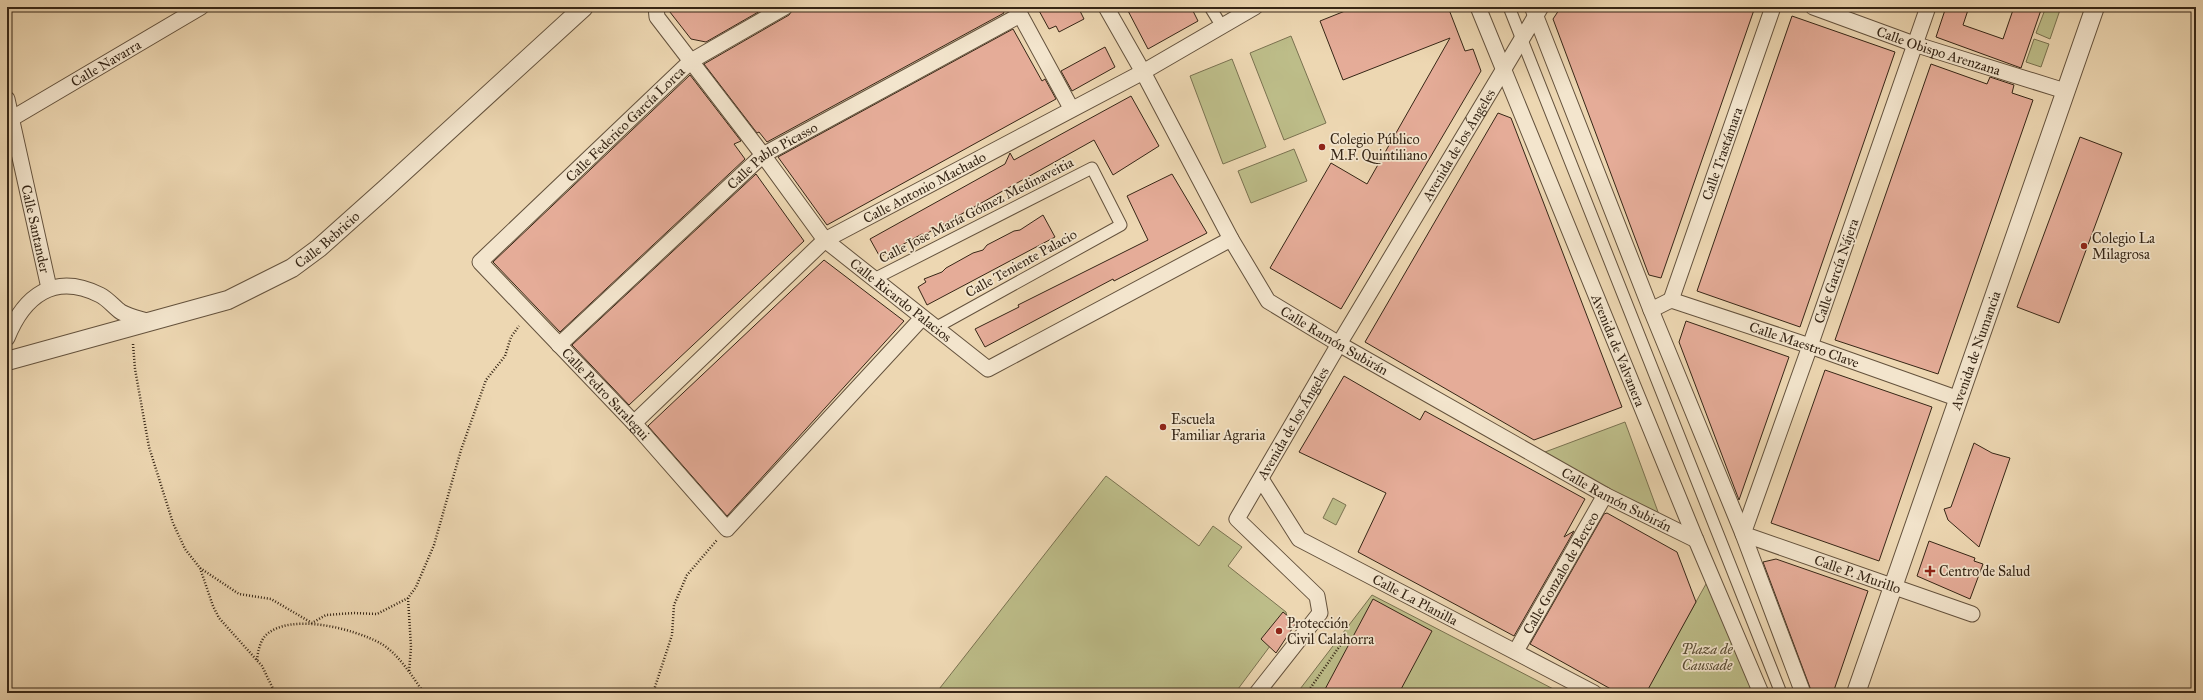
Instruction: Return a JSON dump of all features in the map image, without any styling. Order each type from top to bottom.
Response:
[{"type":"street","name":"Calle Navarra","points":[[11,119],[200,7]]},
{"type":"street","name":"Calle Bebricio","points":[[7,361],[228,300],[292,268],[319,248],[584,7]]},
{"type":"street","name":"Calle Ricardo Palacios","points":[[656,7],[657,17],[763,155],[825,240],[988,369],[1231,239]]},
{"type":"street","name":"Calle Federico García Lorca","points":[[480,262],[691,61],[785,7]]},
{"type":"street","name":"Calle Ramón Subirán","points":[[1106,7],[1143,72],[1231,239],[1268,301],[1338,344],[1605,495],[1696,540]]},
{"type":"street","points":[[1210,7],[1221,25]]},
{"type":"street","name":"Calle Antonio Machado","points":[[634,423],[825,240],[1071,108],[1143,72],[1221,25],[1255,7]]},
{"type":"street","name":"Avenida de Valvanera","points":[[1478,7],[1696,540],[1761,693]]},
{"type":"street","name":"Avenida de Valvanera","points":[[1509,7],[1781,693]]},
{"type":"street","name":"Calle Trastámara","points":[[1671,300],[1773,7]]},
{"type":"street","name":"Calle Obispo Arenzana","points":[[1813,7],[1914,44],[2065,92]]},
{"type":"street","name":"Calle García Nájera","points":[[1743,534],[1928,7]]},
{"type":"street","name":"Avenida de Numancia","points":[[1856,693],[2095,7]]},
{"type":"street","points":[[1536,10],[1651,310],[1743,534],[1802,693]]},
{"type":"street","name":"Avenida de los Ángeles","points":[[1257,693],[1320,613],[1316,596],[1237,519],[1338,344],[1522,39],[1536,10]]},
{"type":"street","points":[[1018,11],[1071,108]]},
{"type":"street","name":"Calle Pablo Picasso","points":[[559,345],[763,155],[1018,11]]},
{"type":"street","name":"Calle Santander","points":[[7,99],[49,288]]},
{"type":"street","name":"Calle Jose María Gómez Medinaveitia","points":[[874,279],[1092,168],[1121,225]]},
{"type":"street","name":"Calle Teniente Palacio","points":[[935,328],[1121,225]]},
{"type":"street","name":"Calle Pedro Saralegui","points":[[480,262],[634,423],[727,529]]},
{"type":"street","points":[[7,338],[21,310],[49,288],[75,287],[100,295],[122,312],[150,322]]},
{"type":"street","points":[[1651,310],[1671,300]]},
{"type":"street","name":"Calle Maestro Clave","points":[[1671,300],[1810,346],[1959,400]]},
{"type":"street","points":[[727,529],[922,318]]},
{"type":"street","name":"Calle La Planilla","points":[[1261,478],[1299,539],[1594,693]]},
{"type":"street","name":"Calle Gonzalo de Berceo","points":[[1516,651],[1605,495]]},
{"type":"street","name":"Calle P. Murillo","points":[[1743,534],[1972,614]]},
{"type":"path","points":[[312,623],[326,615],[354,613],[377,614],[408,598],[416,587],[434,545],[461,450],[486,380],[505,356],[511,337],[529,313]]},
{"type":"path","points":[[132,327],[135,369],[149,447],[173,523],[185,549],[200,568],[239,594],[271,599],[312,623]]},
{"type":"path","points":[[653,693],[672,635],[674,605],[687,575],[727,529]]},
{"type":"path","points":[[200,568],[213,606],[219,618],[262,666],[275,693]]},
{"type":"path","points":[[408,598],[411,646],[409,672]]},
{"type":"path","points":[[257,660],[258,649],[266,635],[282,626],[312,623],[347,629],[381,644],[409,672],[424,693]]},
{"type":"path","points":[[1307,693],[1346,636]]},
{"type":"green space","points":[[2046,7],[2061,7],[2050,39],[2036,33]]},
{"type":"green space","points":[[1291,36],[1326,123],[1284,140],[1250,53]]},
{"type":"green space","points":[[2034,39],[2049,44],[2041,67],[2026,62]]},
{"type":"green space","points":[[1232,59],[1266,147],[1223,164],[1190,76]]},
{"type":"green space","points":[[1294,149],[1307,181],[1251,203],[1238,171]]},
{"type":"green space","points":[[1625,422],[1661,520],[1545,452]]},
{"type":"green space","points":[[1106,476],[1199,546],[1213,526],[1242,547],[1228,566],[1286,612],[1288,622],[1235,693],[936,693]]},
{"type":"green space","points":[[1333,498],[1346,505],[1336,525],[1323,518]]},
{"type":"green space","name":"Plaza de Caussade","points":[[1711,575],[1761,693],[1645,693]]},
{"type":"green space","points":[[1372,595],[1561,693],[1297,693]]},
{"type":"building","points":[[666,7],[767,7],[706,42],[691,39]]},
{"type":"building","points":[[794,7],[1001,7],[1004,13],[767,142],[759,132],[757,133],[704,64],[789,15]]},
{"type":"building","points":[[1037,7],[1078,7],[1084,19],[1059,32],[1056,26],[1049,29]]},
{"type":"building","points":[[1126,7],[1191,7],[1198,21],[1148,49]]},
{"type":"building","points":[[1355,7],[1448,7],[1465,51],[1473,49],[1481,71],[1341,309],[1270,268],[1331,163],[1367,184],[1450,38],[1343,80],[1320,21]]},
{"type":"building","points":[[1561,7],[1755,7],[1661,278],[1649,275],[1553,19]]},
{"type":"building","points":[[1946,7],[1969,7],[1963,25],[2003,39],[2014,7],[2042,7],[2021,68],[1936,37]]},
{"type":"building","points":[[1792,16],[1895,52],[1800,327],[1697,291]]},
{"type":"building","points":[[1013,29],[1042,81],[1045,79],[1056,99],[827,225],[778,157]]},
{"type":"building","points":[[1105,47],[1115,67],[1072,91],[1061,71]]},
{"type":"building","points":[[1931,64],[1987,84],[1990,77],[2014,85],[2012,93],[2033,100],[1938,374],[1835,340]]},
{"type":"building","points":[[690,75],[741,141],[734,144],[745,159],[560,332],[493,262]]},
{"type":"building","points":[[1131,96],[1159,146],[1113,175],[1094,140],[924,235],[922,234],[880,257],[870,239],[1005,164],[1010,153],[1014,160]]},
{"type":"building","points":[[1498,113],[1511,118],[1622,407],[1534,440],[1365,342]]},
{"type":"building","points":[[2080,137],[2122,153],[2059,323],[2017,307]]},
{"type":"building","points":[[756,174],[804,241],[629,405],[572,345]]},
{"type":"building","points":[[1172,174],[1207,233],[1114,281],[1113,279],[985,347],[975,329],[1019,307],[1018,305],[1148,240],[1127,196]]},
{"type":"building","points":[[1043,215],[1055,237],[927,305],[918,287],[926,282],[924,279],[942,272],[946,268],[973,253],[983,250],[987,245],[1014,231],[1020,230]]},
{"type":"building","points":[[824,260],[904,321],[727,516],[648,426]]},
{"type":"building","points":[[1686,321],[1789,357],[1739,500],[1679,342]]},
{"type":"building","points":[[1825,370],[1932,407],[1879,561],[1771,523]]},
{"type":"building","points":[[1344,376],[1420,420],[1425,411],[1585,499],[1564,537],[1574,531],[1514,636],[1358,552],[1386,493],[1299,452]]},
{"type":"building","points":[[1974,443],[1992,453],[2010,458],[1979,547],[1948,520],[1944,509],[1951,507]]},
{"type":"building","points":[[1607,513],[1677,552],[1696,602],[1646,693],[1618,693],[1530,644],[1604,514]]},
{"type":"building","points":[[1929,541],[1975,558],[1974,561],[1983,564],[1970,599],[1917,576]]},
{"type":"building","points":[[1776,559],[1868,591],[1833,693],[1812,693],[1763,562]]},
{"type":"building","points":[[1373,599],[1432,631],[1399,693],[1323,693]]},
{"type":"building","name":"Protección Civil Calahorra","points":[[1283,612],[1296,623],[1276,653],[1261,639]]},
{"type":"place","name":"Colegio Público M.F. Quintiliano","points":[[1322,147]]},
{"type":"place","name":"Colegio La Milagrosa","points":[[2084,246]]},
{"type":"place","name":"Escuela Familiar Agraria","points":[[1163,427]]},
{"type":"place","name":"Centro de Salud","points":[[1930,571]]},
{"type":"place","name":"Protección Civil Calahorra","points":[[1279,631]]}]
